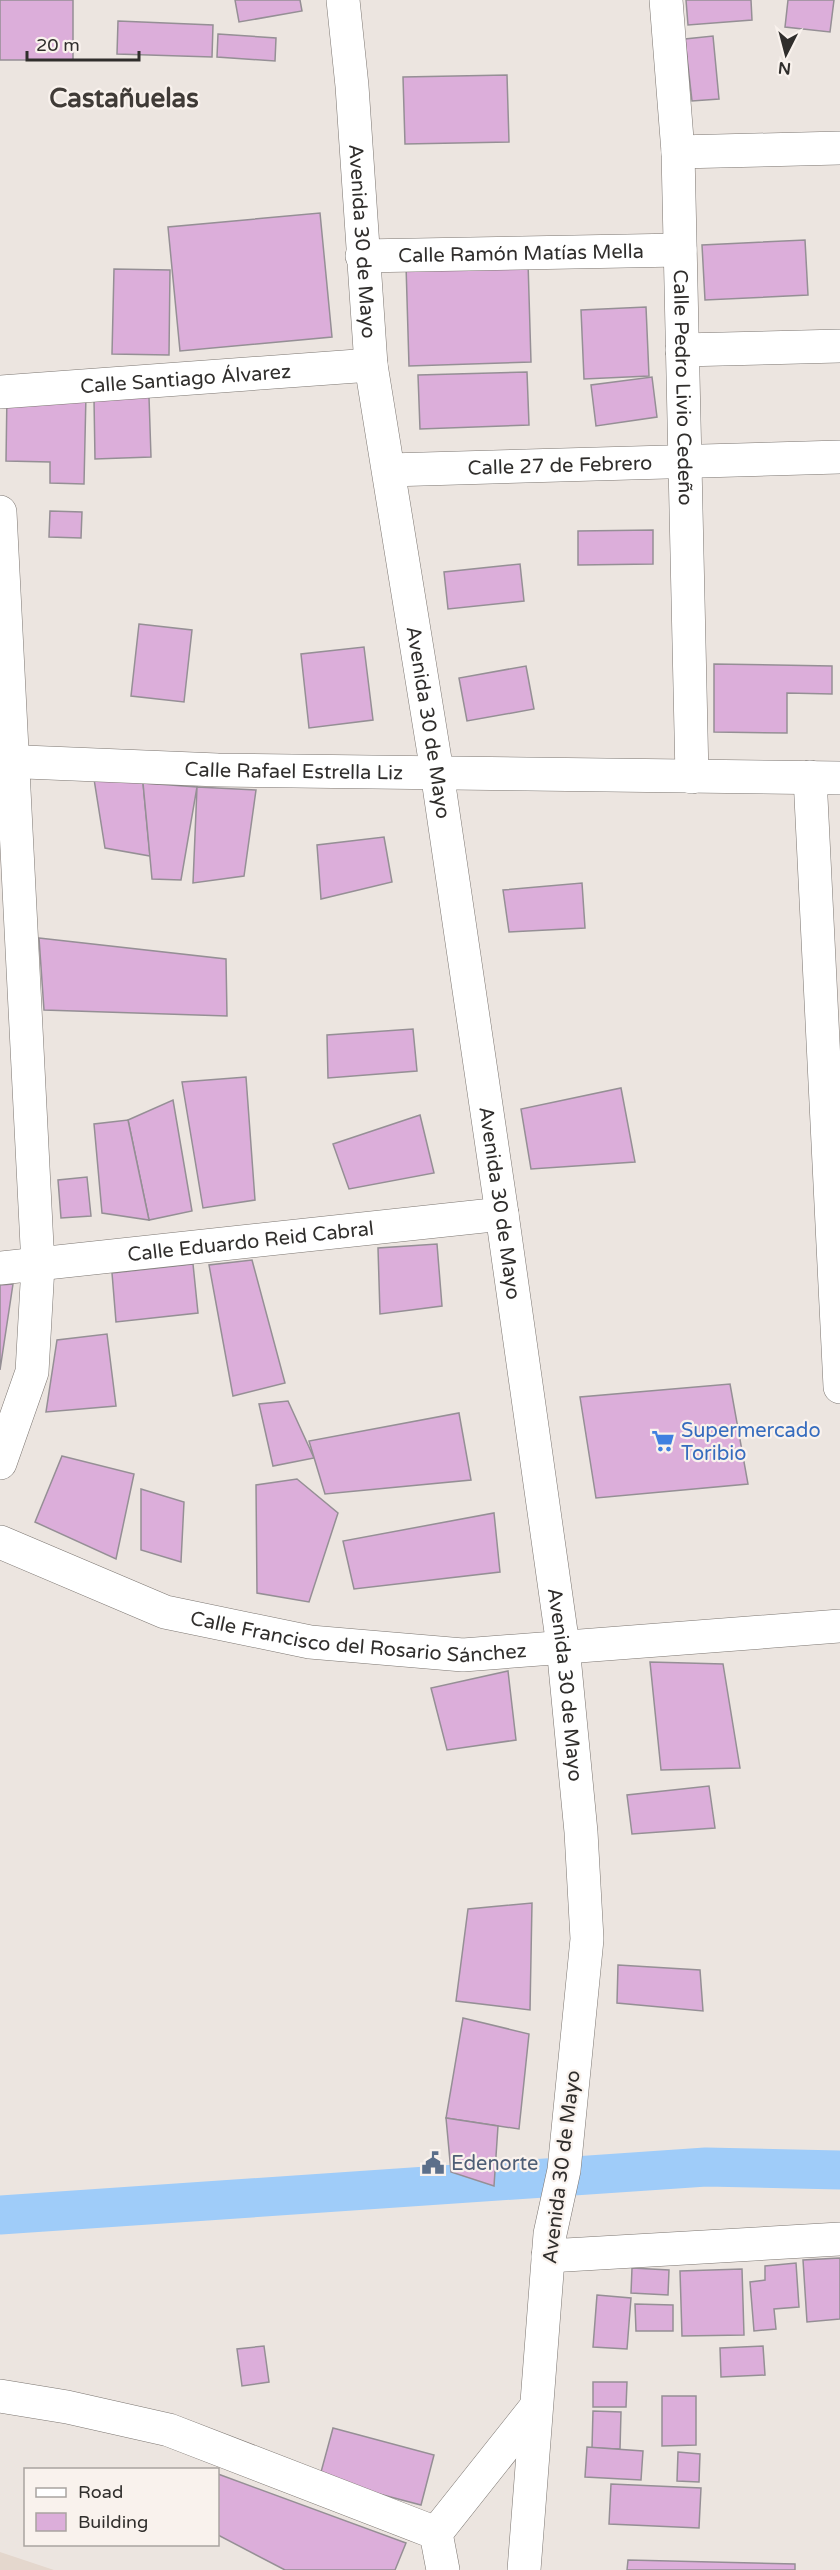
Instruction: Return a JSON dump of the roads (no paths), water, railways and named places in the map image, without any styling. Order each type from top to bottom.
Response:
[{"type":"street","name":"Avenida 30 de Mayo","points":[[343,0],[352,86],[371,365],[436,772],[502,1214],[563,1646],[581,1832],[587,1939],[564,2170],[549,2245],[524,2570]]},
{"type":"street","name":"Calle Pedro Livio Cedeño","points":[[666,0],[678,152],[692,777]]},
{"type":"street","points":[[678,152],[840,147]]},
{"type":"street","name":"Calle Ramón Matías Mella","points":[[362,256],[680,250]]},
{"type":"street","points":[[682,350],[840,346]]},
{"type":"street","name":"Calle Santiago Álvarez","points":[[0,392],[371,365]]},
{"type":"street","name":"Calle 27 de Febrero","points":[[389,470],[840,457]]},
{"type":"street","points":[[0,512],[6,761],[38,1266],[32,1372],[0,1463]]},
{"type":"street","name":"Calle Rafael Estrella Liz","points":[[6,761],[218,770],[825,777]]},
{"type":"street","points":[[825,777],[840,1387]]},
{"type":"street","name":"Calle Eduardo Reid Cabral","points":[[0,1268],[38,1266],[502,1214]]},
{"type":"street","name":"Calle Francisco del Rosario Sánchez","points":[[0,1542],[165,1612],[310,1642],[463,1655],[840,1626]]},
{"type":"street","points":[[549,2245],[840,2239]]},
{"type":"street","points":[[0,2396],[67,2407],[169,2430],[436,2533]]},
{"type":"street","points":[[443,2570],[436,2533],[536,2407]]},
{"type":"waterway","points":[[0,2215],[706,2167],[840,2170]]},
{"type":"place","name":"Supermercado Toribio","points":[[663,1441]]},
{"type":"place","name":"Edenorte","points":[[433,2163]]},
{"type":"district","name":"Castañuelas","points":[[124,98]]}]
